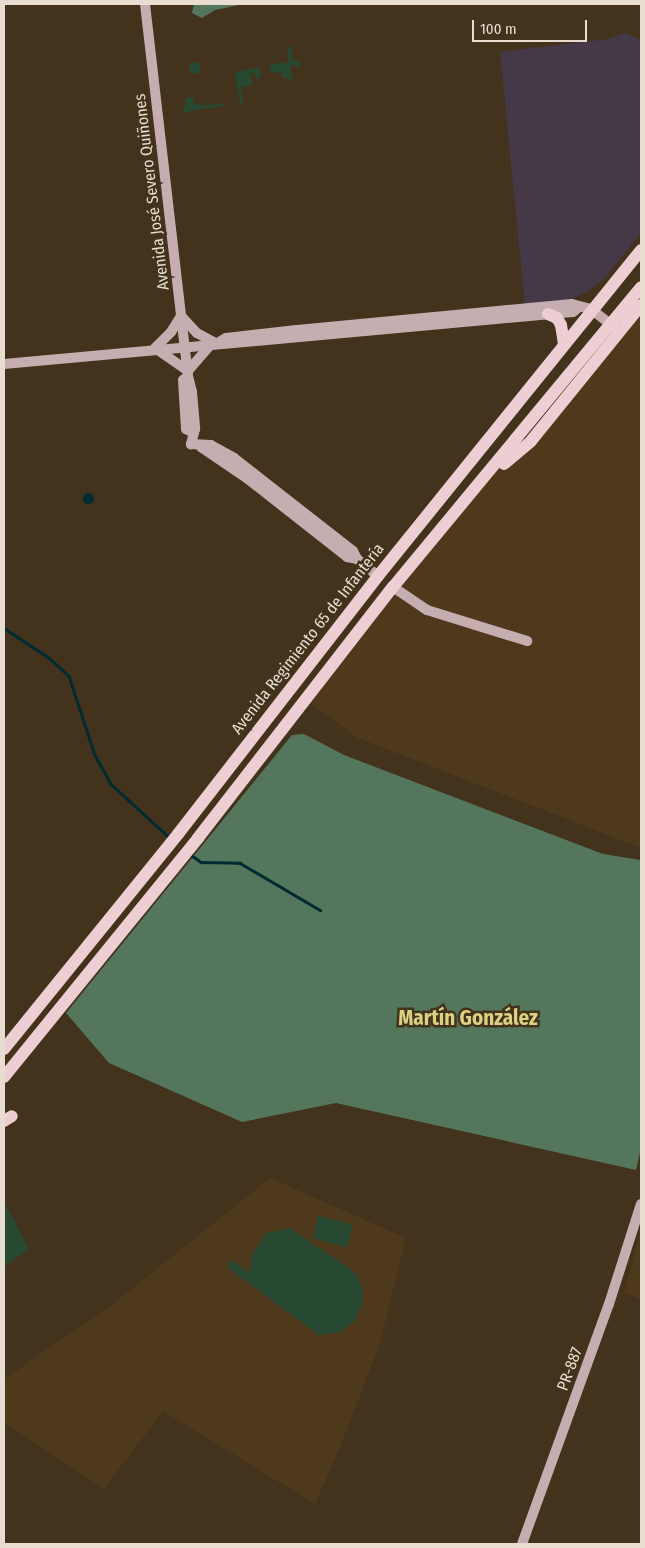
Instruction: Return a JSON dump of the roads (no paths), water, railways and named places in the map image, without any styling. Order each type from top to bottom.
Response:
[{"type":"main road","name":"Avenida Regimiento 65 de Infantería","points":[[4,1049],[178,834],[378,576],[564,344],[585,308],[641,250]]},
{"type":"main road","points":[[4,1077],[198,838],[393,587],[484,479],[531,441],[615,328],[641,286]]},
{"type":"main road","points":[[615,328],[641,305]]},
{"type":"main road","points":[[548,314],[557,318],[561,325],[564,344]]},
{"type":"street","name":"Avenida José Severo Quiñones","points":[[145,4],[188,373],[183,380],[188,393],[186,429],[192,432],[191,444],[201,447],[265,487],[332,539],[353,551],[357,559],[378,576]]},
{"type":"street","points":[[4,364],[216,342],[226,338],[572,304],[585,308],[615,328]]},
{"type":"street","points":[[155,348],[171,332],[181,316],[197,333],[227,345],[573,312],[585,308]]},
{"type":"street","points":[[155,348],[188,373],[216,342]]},
{"type":"street","points":[[393,587],[427,610],[527,641]]},
{"type":"street","name":"PR-887","points":[[522,1544],[619,1277],[641,1204]]},
{"type":"water","points":[[88,492],[94,498],[88,504],[82,498]]},
{"type":"waterway","points":[[4,628],[48,657],[69,676],[95,755],[111,784],[170,838]]},
{"type":"waterway","points":[[190,854],[201,862],[240,863],[320,910]]},
{"type":"district","name":"Martín González","points":[[468,1018]]}]
